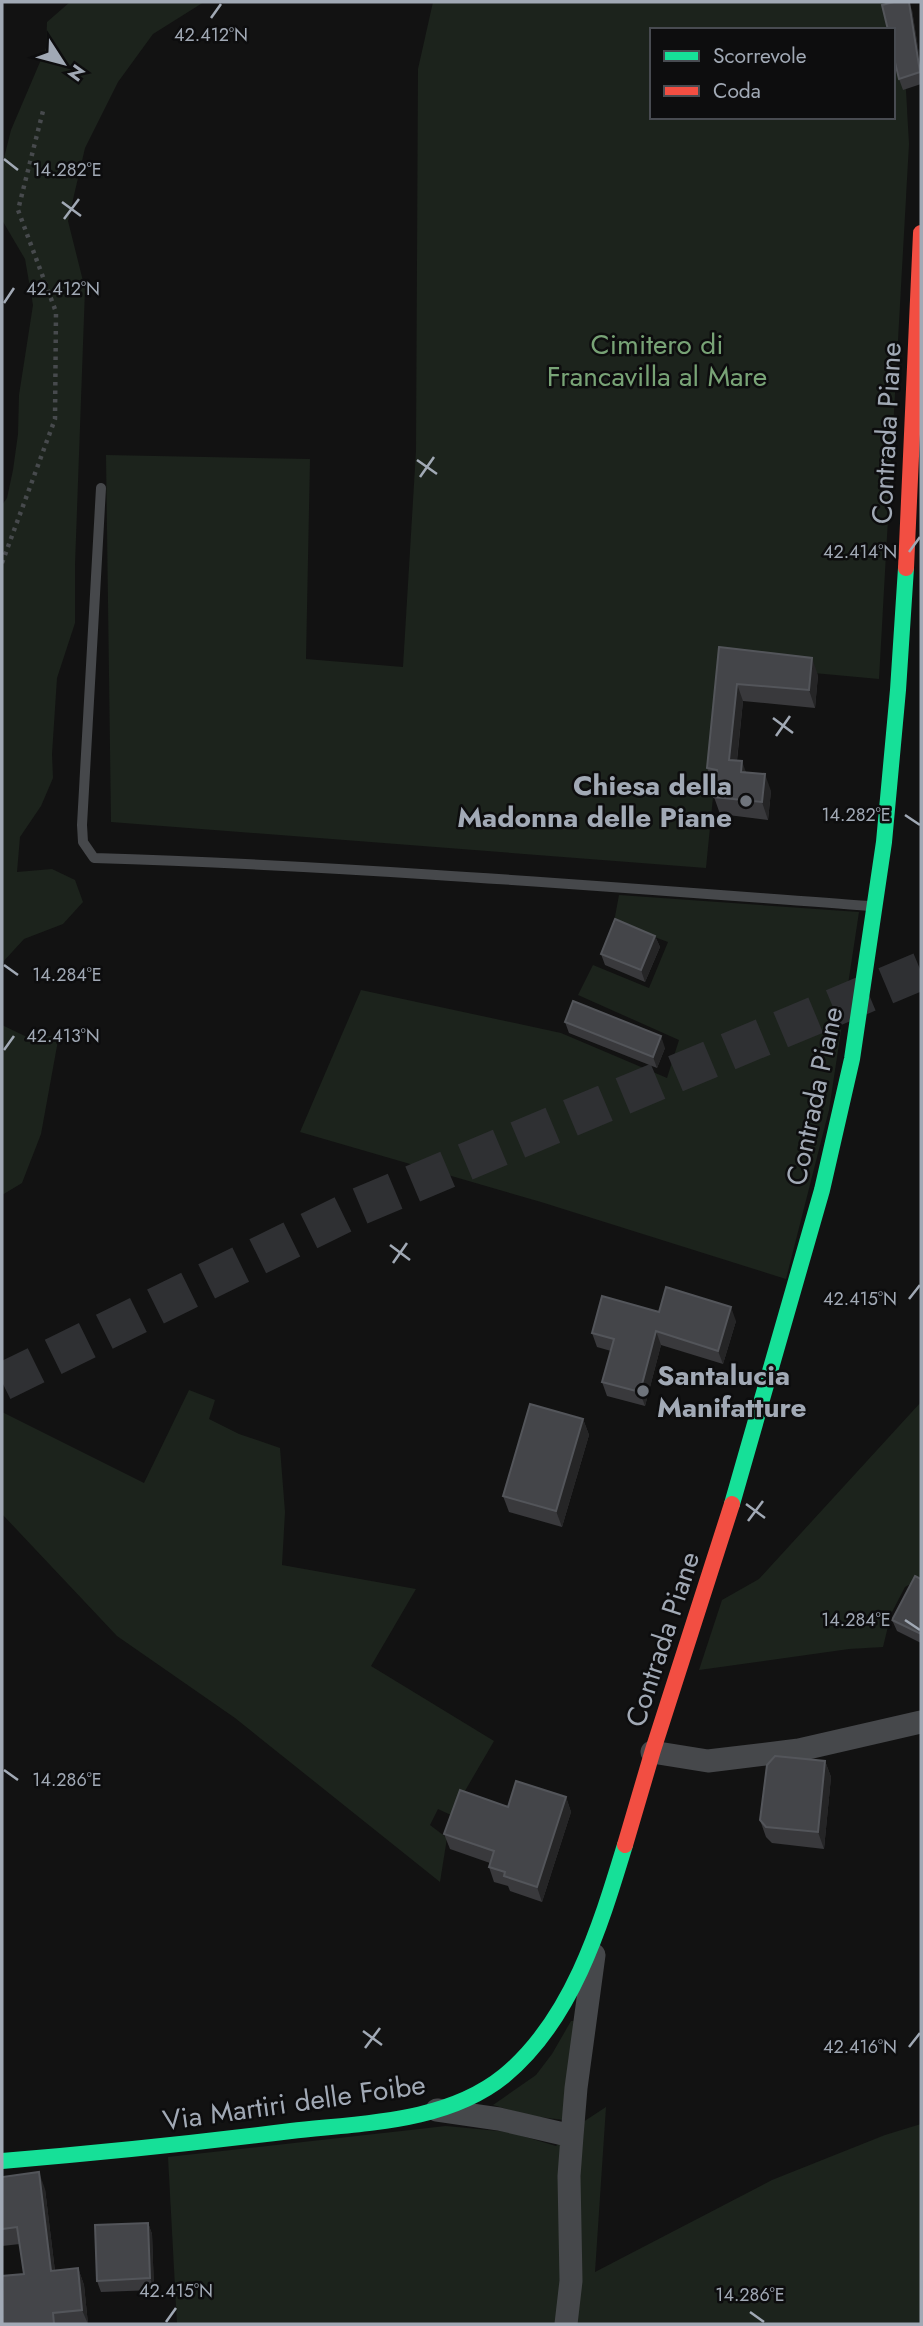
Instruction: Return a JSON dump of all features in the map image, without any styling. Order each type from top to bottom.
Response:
[{"type":"street","name":"Contrada Piane","points":[[595,1940],[652,1752],[720,1544],[831,1160],[852,1059],[883,852],[899,673],[910,501],[921,233]]},
{"type":"street","points":[[652,1752],[708,1760],[799,1750],[921,1722]]},
{"type":"street","points":[[566,2324],[571,2281],[569,2176],[572,2136],[595,1940]]},
{"type":"street","name":"Via Martiri delle Foibe","points":[[2,2161],[182,2146],[436,2110],[485,2090],[523,2060],[555,2017],[595,1940]]},
{"type":"street","points":[[436,2110],[522,2123],[572,2136]]},
{"type":"lane","points":[[101,488],[82,825],[83,842],[94,858],[251,864],[874,907]]},
{"type":"path","points":[[2,563],[55,419],[57,312],[18,210],[44,107]]},
{"type":"green space","points":[[70,2],[204,2],[153,34],[118,82],[85,148],[68,221],[85,289],[75,623],[57,678],[53,778],[41,806],[20,837],[17,872],[52,869],[75,880],[83,902],[63,924],[24,939],[2,963],[2,505],[7,498],[13,470],[18,434],[19,395],[33,305],[25,259],[2,220],[3,162],[11,130],[46,48],[47,22]]},
{"type":"green space","name":"Cimitero di Francavilla al Mare","points":[[433,2],[901,2],[909,144],[879,679],[726,665],[706,868],[111,822],[106,455],[310,459],[306,659],[403,667],[416,451],[418,69]]},
{"type":"green space","points":[[619,895],[859,912],[829,1110],[786,1279],[541,1202],[300,1132],[361,990],[561,1033],[667,1078],[679,1040],[578,995],[593,965],[649,988],[668,942],[614,922]]},
{"type":"green space","points":[[2,1025],[29,1038],[59,1035],[41,1134],[22,1183],[2,1195]]},
{"type":"green space","points":[[189,1390],[215,1400],[209,1419],[239,1434],[280,1448],[285,1512],[282,1565],[416,1589],[371,1666],[494,1741],[451,1815],[438,1809],[430,1825],[447,1838],[440,1882],[235,1718],[117,1636],[2,1514],[2,1412],[144,1483]]},
{"type":"green space","points":[[921,1402],[921,1578],[905,1587],[891,1614],[883,1647],[849,1649],[699,1670],[722,1600],[759,1579]]},
{"type":"green space","points":[[571,2021],[574,2021],[564,2120],[531,2116],[493,2105],[536,2075]]},
{"type":"green space","points":[[606,2107],[595,2272],[772,2180],[885,2135],[921,2124],[921,2324],[177,2324],[168,2157],[446,2126],[509,2132],[556,2146],[580,2124]]},
{"type":"building","points":[[909,2],[920,72],[899,79],[895,62],[895,28],[888,28],[882,5]]},
{"type":"building","points":[[719,647],[812,658],[809,690],[737,684],[729,760],[742,761],[741,772],[765,774],[762,802],[714,797],[717,770],[707,768]]},
{"type":"building","points":[[615,919],[655,936],[641,970],[601,954]]},
{"type":"building","points":[[573,1001],[661,1036],[653,1057],[565,1022]]},
{"type":"building","points":[[666,1287],[731,1307],[718,1351],[656,1331],[640,1392],[602,1382],[614,1339],[592,1333],[602,1296],[659,1312]]},
{"type":"building","points":[[530,1404],[583,1419],[556,1511],[503,1496]]},
{"type":"building","points":[[915,1576],[921,1579],[921,1634],[892,1620]]},
{"type":"building","points":[[775,1756],[825,1761],[818,1832],[766,1827],[760,1820],[767,1765]]},
{"type":"building","points":[[516,1781],[566,1797],[537,1887],[504,1876],[505,1872],[489,1867],[494,1851],[444,1834],[460,1790],[508,1807]]},
{"type":"building","points":[[39,2172],[51,2271],[78,2268],[82,2310],[53,2313],[54,2324],[3,2324],[2,2276],[24,2274],[17,2227],[2,2229],[2,2177]]},
{"type":"building","points":[[148,2223],[150,2278],[97,2281],[95,2225]]},
{"type":"tunnel","points":[[2,1382],[360,1206],[921,971]]},
{"type":"traffic: fast","points":[[732,1504],[822,1190],[852,1059],[884,842],[906,568]]},
{"type":"traffic: fast","points":[[2,2161],[147,2148],[402,2118],[430,2112],[481,2092],[504,2076],[528,2053],[566,2000],[594,1939],[625,1845]]},
{"type":"traffic: jam","points":[[906,568],[921,233]]},
{"type":"traffic: jam","points":[[625,1845],[732,1504]]},
{"type":"place","name":"Chiesa della Madonna delle Piane","points":[[746,801]]},
{"type":"place","name":"Santalucia Manifatture","points":[[643,1391]]}]
